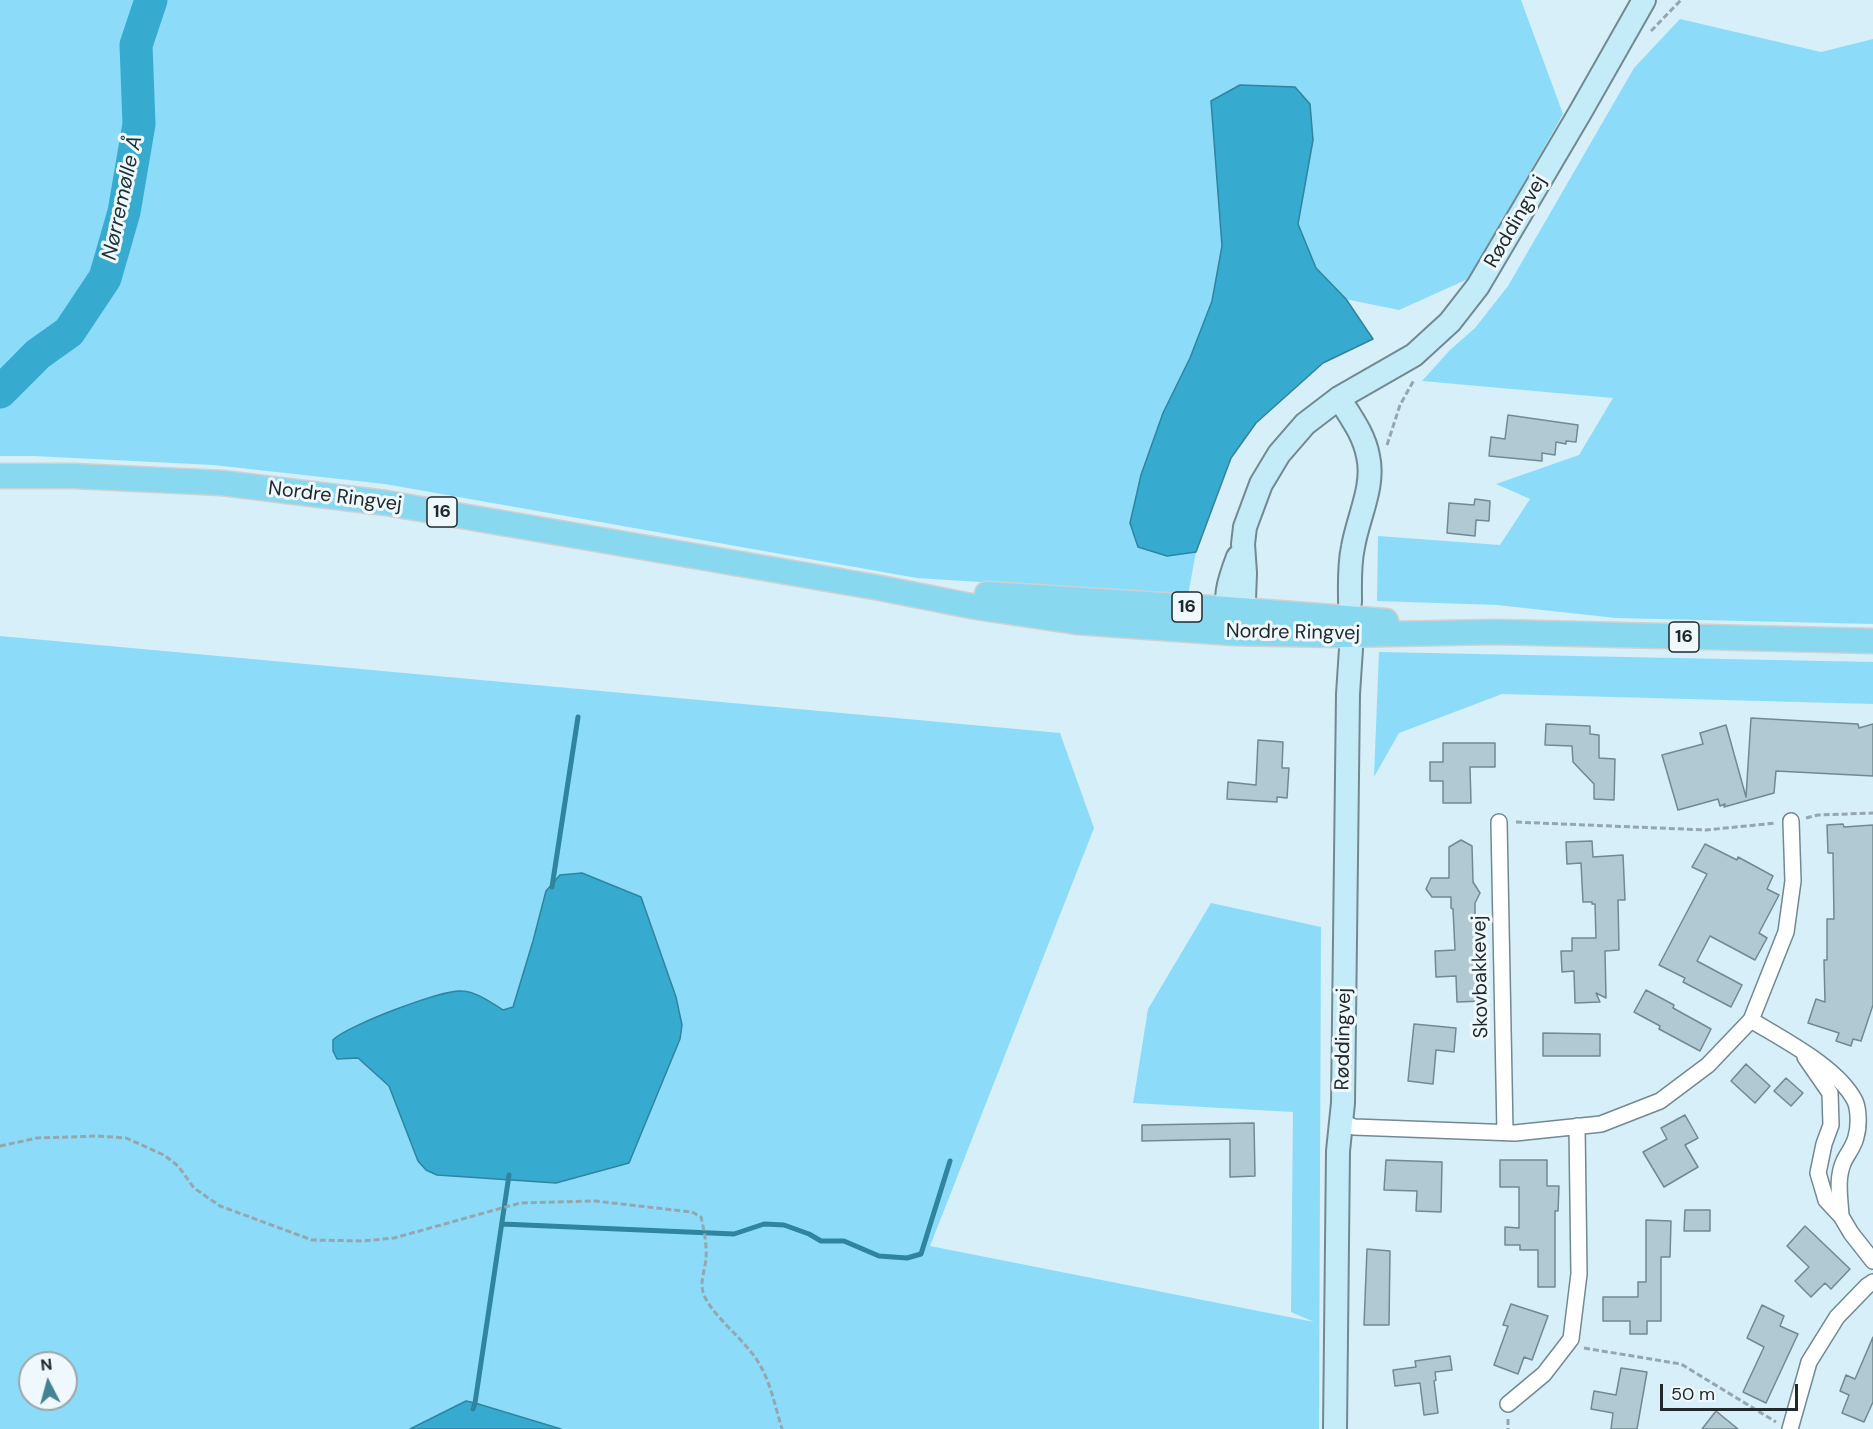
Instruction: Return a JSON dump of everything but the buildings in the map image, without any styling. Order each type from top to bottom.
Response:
[{"type":"main road","name":"Nordre Ringvej","points":[[0,476],[74,476],[222,483],[386,503],[880,588],[976,607],[1077,622],[1233,633],[1338,636],[1495,632],[1873,641]]},
{"type":"main road","name":"Nordre Ringvej","points":[[880,588],[1339,617],[1495,632]]},
{"type":"street","name":"Røddingvej","points":[[1233,633],[1234,610],[1245,573],[1243,544],[1245,527],[1261,484],[1279,454],[1305,424],[1339,398],[1414,355],[1450,322],[1478,286],[1644,0]]},
{"type":"street","points":[[1339,398],[1360,433],[1370,464],[1369,483],[1353,548],[1350,602]]},
{"type":"street","name":"Røddingvej","points":[[1335,1429],[1338,1151],[1343,1103],[1348,706],[1351,649]]},
{"type":"street","points":[[1341,1122],[1354,1127],[1515,1133],[1601,1124],[1660,1101],[1708,1065],[1750,1020],[1785,932],[1793,881],[1791,821]]},
{"type":"street","name":"Skovbakkevej","points":[[1499,822],[1505,1132]]},
{"type":"street","points":[[1750,1020],[1822,1065],[1845,1087],[1855,1102],[1858,1119],[1857,1136],[1843,1162],[1839,1181],[1841,1216]]},
{"type":"street","points":[[1802,1052],[1830,1093],[1831,1125],[1818,1173],[1826,1200],[1841,1216],[1873,1261]]},
{"type":"street","points":[[1508,1404],[1544,1374],[1571,1339],[1579,1274],[1577,1126]]},
{"type":"street","points":[[1784,1426],[1809,1362],[1837,1317],[1873,1282]]},
{"type":"path","points":[[1499,822],[1706,830],[1818,816],[1873,813]]},
{"type":"path","points":[[0,1146],[37,1138],[98,1136],[126,1138],[164,1155],[178,1166],[194,1188],[220,1206],[312,1240],[363,1241],[394,1238],[520,1203],[595,1201],[692,1212],[701,1217],[703,1226],[706,1260],[701,1279],[704,1295],[712,1308],[753,1353],[769,1384],[782,1429]]},
{"type":"path","points":[[1566,1345],[1682,1364],[1784,1426]]},
{"type":"shaded area","points":[[0,0],[1521,0],[1563,114],[1470,278],[1399,310],[1345,299],[1316,268],[1298,224],[1313,140],[1211,101],[1222,246],[1212,301],[1190,358],[1163,413],[1141,475],[1130,523],[1167,556],[1196,552],[1188,595],[917,578],[385,484],[213,465],[0,456]]},
{"type":"shaded area","points":[[1680,19],[1821,52],[1873,39],[1873,624],[1616,618],[1497,605],[1377,601],[1378,536],[1500,545],[1530,499],[1496,484],[1579,455],[1613,398],[1422,381],[1450,350],[1475,328],[1508,286],[1634,68]]},
{"type":"shaded area","points":[[1240,85],[1295,87],[1310,104],[1313,140],[1298,224],[1316,268],[1346,299],[1373,339],[1323,363],[1256,423],[1231,458],[1196,552],[1167,556],[1138,547],[1130,523],[1141,475],[1163,413],[1190,358],[1212,301],[1222,246],[1211,101]]},
{"type":"shaded area","points":[[0,636],[1060,733],[1094,828],[930,1246],[1314,1322],[1291,1312],[1293,1112],[1133,1103],[1148,1009],[1211,903],[1321,927],[1319,1429],[0,1429]]},
{"type":"shaded area","points":[[1379,652],[1873,662],[1873,704],[1502,694],[1399,733],[1374,777]]},
{"type":"shaded area","points":[[582,873],[641,897],[676,997],[682,1025],[680,1039],[629,1163],[556,1183],[437,1175],[426,1170],[418,1161],[389,1086],[358,1058],[337,1059],[333,1051],[333,1040],[375,1018],[416,1002],[452,992],[473,993],[503,1010],[513,1007],[546,891],[560,875]]},
{"type":"shaded area","points":[[466,1401],[475,1403],[561,1429],[410,1429]]},
{"type":"waterway","name":"Nørremølle Å","points":[[0,392],[38,354],[69,332],[105,278],[124,212],[139,124],[136,45],[151,0]]},
{"type":"waterway","points":[[552,887],[578,717]]},
{"type":"waterway","points":[[502,1224],[734,1234],[764,1224],[784,1225],[821,1241],[844,1241],[879,1256],[907,1258],[921,1254],[950,1161]]},
{"type":"waterway","points":[[473,1409],[509,1175]]}]
